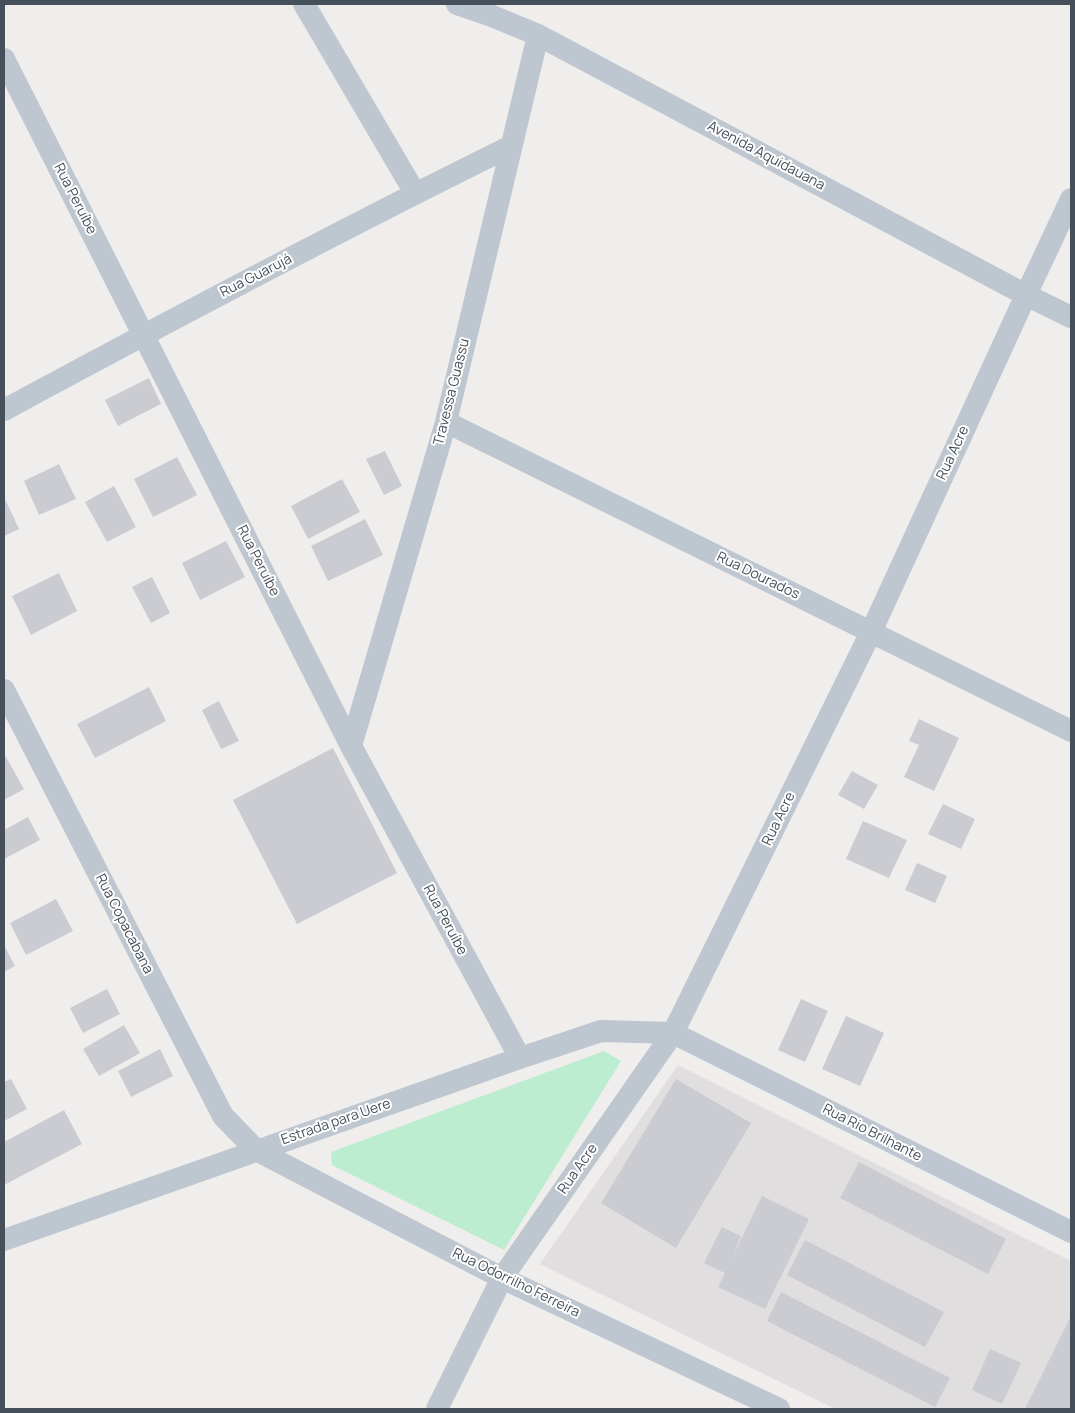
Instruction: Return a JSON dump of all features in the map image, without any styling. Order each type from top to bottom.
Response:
[{"type":"street","points":[[304,4],[415,193]]},
{"type":"street","name":"Avenida Aquidauana","points":[[457,4],[495,10],[538,35],[1026,295],[1071,317]]},
{"type":"street","name":"Travessa Guassu","points":[[351,746],[446,422],[538,35]]},
{"type":"street","name":"Rua Peruíbe","points":[[4,60],[351,746],[520,1058]]},
{"type":"street","name":"Rua Guarujá","points":[[4,410],[415,193],[511,146]]},
{"type":"street","name":"Rua Acre","points":[[437,1409],[502,1278],[673,1033],[871,632],[1071,199]]},
{"type":"street","name":"Rua Dourados","points":[[446,422],[1071,731]]},
{"type":"street","name":"Rua Copacabana","points":[[4,690],[223,1116],[256,1150]]},
{"type":"street","name":"Estrada para Uere","points":[[4,1240],[256,1150],[601,1031],[673,1033]]},
{"type":"street","name":"Rua Rio Brilhante","points":[[673,1033],[1071,1232]]},
{"type":"street","name":"Rua Odorrilho Ferreira","points":[[256,1150],[502,1278],[779,1409]]},
{"type":"shaded area","points":[[678,1065],[1071,1261],[1071,1409],[835,1409],[540,1264]]},
{"type":"green space","points":[[604,1051],[621,1061],[504,1250],[332,1165],[331,1152]]},
{"type":"building","points":[[149,378],[161,404],[118,426],[105,400]]},
{"type":"building","points":[[385,451],[402,486],[384,495],[366,459]]},
{"type":"building","points":[[177,457],[197,495],[153,517],[134,479]]},
{"type":"building","points":[[59,464],[76,499],[39,515],[24,481]]},
{"type":"building","points":[[342,479],[360,512],[308,539],[291,506]]},
{"type":"building","points":[[114,486],[136,527],[107,542],[85,502]]},
{"type":"building","points":[[6,501],[19,529],[4,536],[4,502]]},
{"type":"building","points":[[365,519],[383,555],[328,581],[311,546]]},
{"type":"building","points":[[226,541],[245,577],[200,600],[182,563]]},
{"type":"building","points":[[59,573],[77,611],[31,635],[12,596]]},
{"type":"building","points":[[152,577],[170,613],[151,623],[132,587]]},
{"type":"building","points":[[149,687],[166,721],[95,758],[77,724]]},
{"type":"building","points":[[219,701],[239,741],[221,749],[202,710]]},
{"type":"building","points":[[919,719],[959,738],[934,791],[904,777],[919,745],[909,741]]},
{"type":"building","points":[[333,748],[397,873],[297,924],[233,800]]},
{"type":"building","points":[[6,757],[24,789],[4,800],[4,758]]},
{"type":"building","points":[[852,771],[878,785],[864,809],[838,795]]},
{"type":"building","points":[[943,804],[975,819],[961,849],[928,834]]},
{"type":"building","points":[[28,817],[40,840],[4,859],[4,830]]},
{"type":"building","points":[[863,821],[907,840],[889,878],[846,859]]},
{"type":"building","points":[[917,863],[947,876],[935,903],[905,890]]},
{"type":"building","points":[[56,899],[73,931],[26,955],[10,923]]},
{"type":"building","points":[[4,945],[15,966],[4,972]]},
{"type":"building","points":[[107,989],[120,1014],[83,1033],[70,1008]]},
{"type":"building","points":[[801,999],[828,1011],[805,1062],[778,1050]]},
{"type":"building","points":[[846,1016],[884,1033],[860,1086],[822,1069]]},
{"type":"building","points":[[124,1025],[140,1053],[99,1076],[83,1049]]},
{"type":"building","points":[[160,1049],[173,1076],[131,1097],[118,1071]]},
{"type":"building","points":[[11,1079],[27,1109],[4,1121],[4,1082]]},
{"type":"building","points":[[676,1079],[751,1123],[676,1248],[601,1203]]},
{"type":"building","points":[[64,1110],[82,1144],[4,1185],[4,1142]]},
{"type":"building","points":[[859,1162],[1006,1239],[988,1274],[840,1198]]},
{"type":"building","points":[[762,1196],[809,1219],[765,1309],[718,1287],[725,1273],[704,1263],[722,1227],[741,1236],[732,1258]]},
{"type":"building","points":[[805,1240],[944,1312],[925,1347],[787,1275]]},
{"type":"building","points":[[781,1292],[950,1378],[935,1407],[767,1321]]},
{"type":"building","points":[[1071,1316],[1071,1409],[1025,1409]]},
{"type":"building","points":[[990,1349],[1021,1363],[1002,1404],[972,1390]]}]
